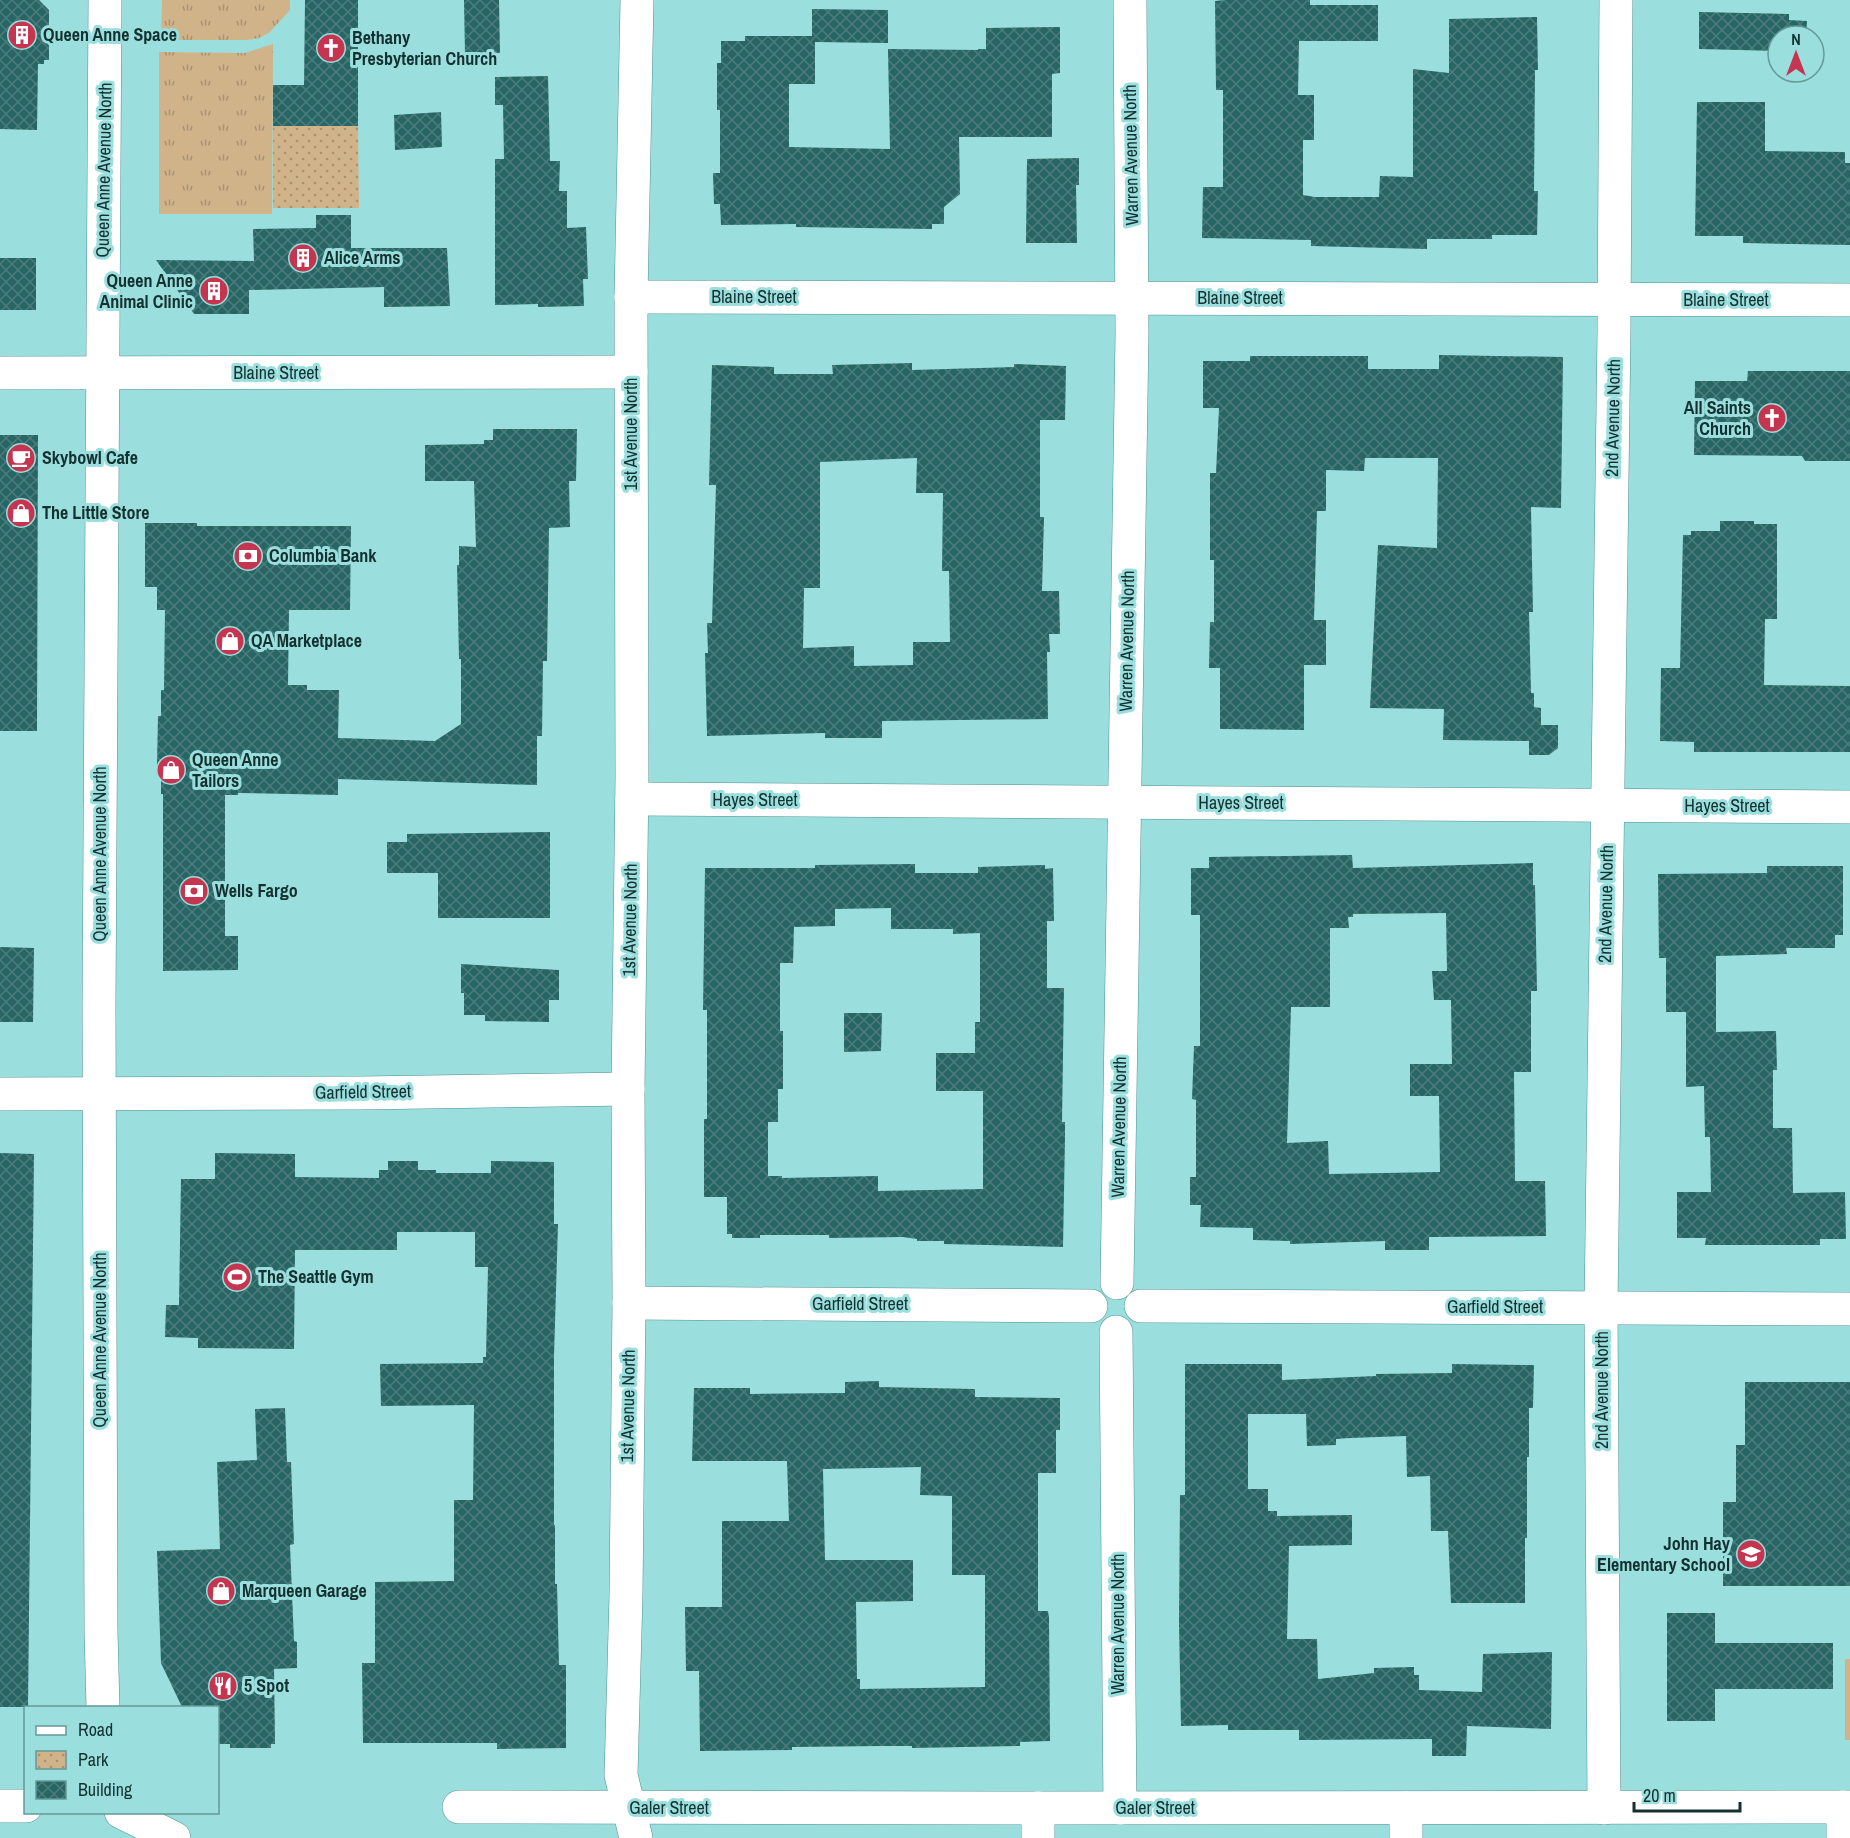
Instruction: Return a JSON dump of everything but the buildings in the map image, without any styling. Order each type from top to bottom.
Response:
[{"type":"street","name":"Queen Anne Avenue North","points":[[103,1706],[100,1619],[99,1094],[105,0]]},
{"type":"street","name":"1st Avenue North","points":[[632,1823],[621,1775],[626,1595],[629,1303],[627,1089],[632,799],[631,297],[637,0]]},
{"type":"street","name":"Warren Avenue North","points":[[1117,1283],[1132,298],[1130,0]]},
{"type":"street","name":"2nd Avenue North","points":[[1604,1808],[1601,1307],[1616,0]]},
{"type":"street","name":"Blaine Street","points":[[631,297],[1850,300]]},
{"type":"street","name":"Blaine Street","points":[[0,373],[631,372]]},
{"type":"street","name":"Hayes Street","points":[[632,799],[1850,807]]},
{"type":"street","name":"Garfield Street","points":[[0,1094],[627,1089]]},
{"type":"street","points":[[1109,1283],[1117,1283],[1132,1289],[1138,1295],[1141,1306],[1138,1319],[1133,1325],[1126,1330],[1110,1332],[1096,1323],[1092,1316],[1091,1306],[1096,1293],[1102,1287],[1109,1283]]},
{"type":"street","name":"Garfield Street","points":[[629,1303],[1091,1306]]},
{"type":"street","name":"Garfield Street","points":[[1141,1306],[1850,1309]]},
{"type":"street","name":"Warren Avenue North","points":[[1116,1332],[1120,1808]]},
{"type":"street","points":[[0,1806],[24,1806]]},
{"type":"street","name":"Galer Street","points":[[459,1807],[632,1823],[1038,1823],[1120,1808],[1406,1823],[1604,1808],[1845,1817]]},
{"type":"street","points":[[125,1814],[174,1838]]},
{"type":"green space","points":[[162,0],[290,0],[290,10],[269,33],[259,38],[161,40]]},
{"type":"green space","points":[[273,44],[272,214],[159,214],[159,52],[245,53]]},
{"type":"green space","points":[[273,126],[358,126],[359,208],[273,208]]},
{"type":"green space","points":[[1845,1659],[1850,1659],[1850,1740],[1845,1740]]},
{"type":"place","name":"Queen Anne Space","points":[[22,35]]},
{"type":"place","name":"Bethany Presbyterian Church","points":[[331,48]]},
{"type":"place","name":"Alice Arms","points":[[303,258]]},
{"type":"place","name":"Queen Anne Animal Clinic","points":[[214,291]]},
{"type":"place","name":"All Saints Church","points":[[1772,418]]},
{"type":"place","name":"Skybowl Cafe","points":[[21,458]]},
{"type":"place","name":"The Little Store","points":[[21,513]]},
{"type":"place","name":"Columbia Bank","points":[[248,556]]},
{"type":"place","name":"QA Marketplace","points":[[230,641]]},
{"type":"place","name":"Queen Anne Tailors","points":[[171,770]]},
{"type":"place","name":"Wells Fargo","points":[[194,891]]},
{"type":"place","name":"The Seattle Gym","points":[[237,1277]]},
{"type":"place","name":"John Hay Elementary School","points":[[1751,1554]]},
{"type":"place","name":"Marqueen Garage","points":[[221,1591]]},
{"type":"place","name":"5 Spot","points":[[223,1686]]}]
